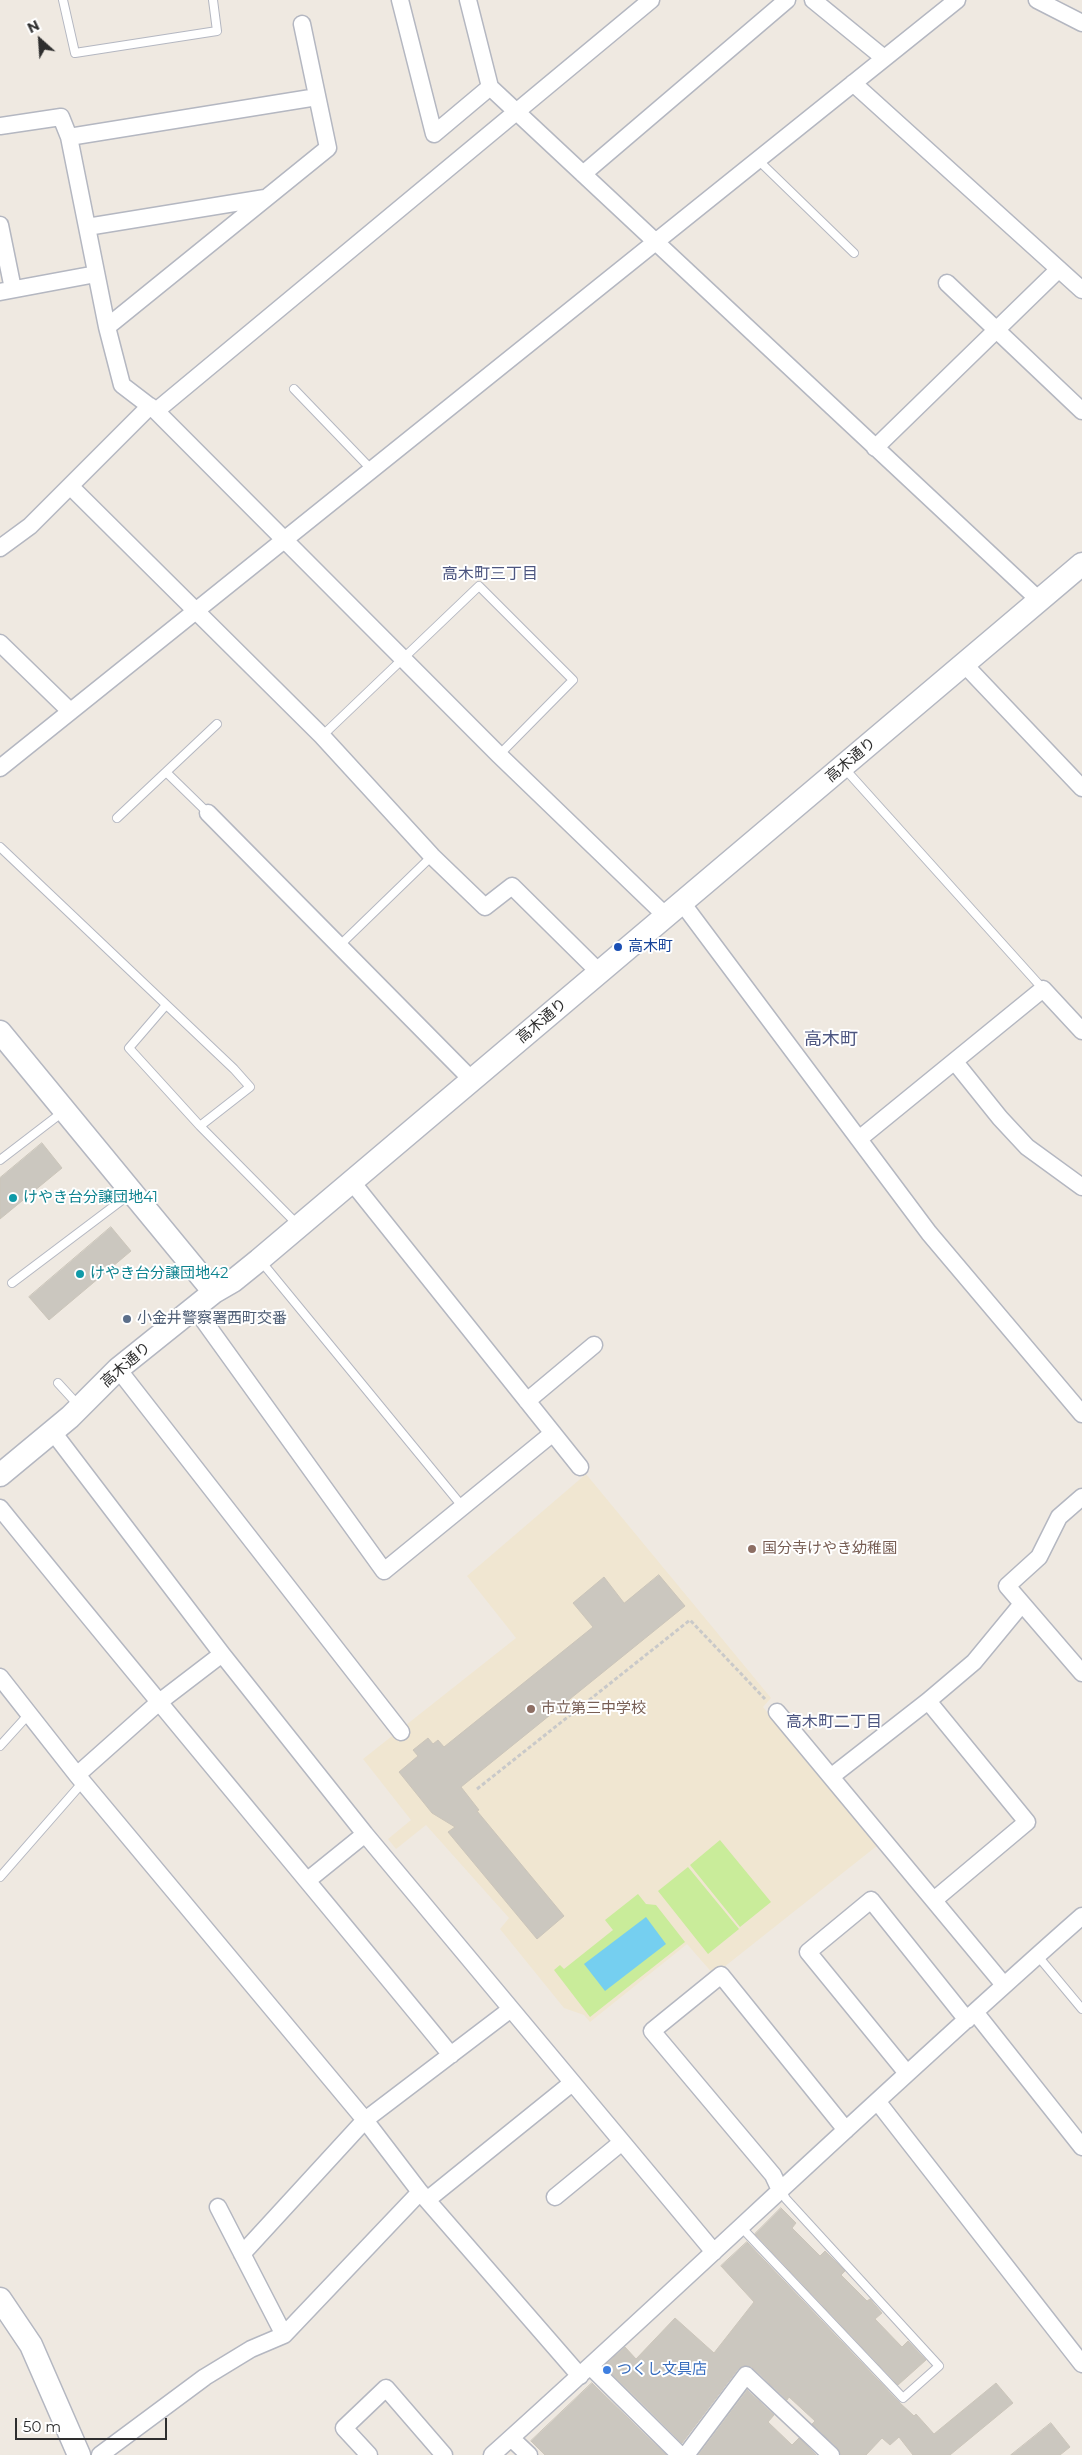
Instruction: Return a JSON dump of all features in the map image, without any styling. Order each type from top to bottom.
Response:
[{"type":"street","points":[[400,0],[434,134],[490,87]]},
{"type":"street","points":[[468,0],[490,87],[1039,600]]},
{"type":"street","points":[[0,548],[30,526],[153,409],[651,0]]},
{"type":"street","points":[[583,174],[787,0]]},
{"type":"street","points":[[813,0],[884,58]]},
{"type":"street","points":[[0,768],[957,0]]},
{"type":"street","points":[[1037,0],[1082,23]]},
{"type":"street","points":[[107,327],[328,148],[302,24]]},
{"type":"street","points":[[853,83],[1082,290]]},
{"type":"street","points":[[69,137],[317,97]]},
{"type":"street","points":[[0,126],[61,117],[69,137],[107,327],[122,385],[153,409],[285,538],[499,755],[675,910],[859,1139],[929,1234],[1082,1414]]},
{"type":"street","points":[[87,227],[267,198]]},
{"type":"street","points":[[0,225],[7,290],[96,274]]},
{"type":"street","points":[[876,448],[1058,269]]},
{"type":"street","points":[[947,284],[1082,411]]},
{"type":"street","points":[[70,486],[322,736],[432,856],[484,907],[512,886],[599,972]]},
{"type":"street","name":"高木通り","points":[[0,1475],[53,1432],[118,1369],[194,1307],[233,1281],[259,1260],[1082,564]]},
{"type":"street","points":[[0,643],[70,711]]},
{"type":"street","points":[[964,664],[1082,788]]},
{"type":"street","points":[[208,813],[472,1080]]},
{"type":"street","points":[[859,1139],[1043,989],[1082,1031]]},
{"type":"street","points":[[0,1032],[214,1292]]},
{"type":"street","points":[[955,1062],[1000,1118],[1028,1147],[1082,1187]]},
{"type":"street","points":[[352,1182],[580,1467]]},
{"type":"street","points":[[194,1307],[384,1571],[553,1433]]},
{"type":"street","points":[[527,1401],[594,1345]]},
{"type":"street","points":[[118,1369],[401,1732]]},
{"type":"street","points":[[53,1432],[222,1654],[366,1834],[714,2252]]},
{"type":"street","points":[[1082,1497],[1059,1517],[1039,1557],[1007,1586],[1021,1605],[1082,1673]]},
{"type":"street","points":[[0,1508],[158,1703],[308,1880],[451,2055]]},
{"type":"street","points":[[832,1776],[928,1701],[974,1662],[1021,1605]]},
{"type":"street","points":[[80,1779],[158,1703],[222,1654]]},
{"type":"street","points":[[0,1677],[80,1779],[365,2120],[423,2196],[585,2371],[680,2455]]},
{"type":"street","points":[[928,1701],[1027,1822],[934,1900]]},
{"type":"street","points":[[778,1712],[1004,1985]]},
{"type":"street","points":[[308,1880],[366,1834]]},
{"type":"street","points":[[906,2072],[808,1952],[871,1900],[1082,2147]]},
{"type":"street","points":[[492,2455],[846,2130],[906,2072],[1082,1916]]},
{"type":"street","points":[[780,2190],[773,2175],[652,2031],[721,1975],[846,2130]]},
{"type":"street","points":[[242,2254],[365,2120],[511,2009]]},
{"type":"street","points":[[100,2455],[205,2377],[251,2349],[284,2335],[423,2196],[572,2083]]},
{"type":"street","points":[[877,2101],[1082,2364]]},
{"type":"street","points":[[555,2196],[622,2142]]},
{"type":"street","points":[[218,2207],[284,2335]]},
{"type":"street","points":[[3,2309],[31,2345],[78,2455]]},
{"type":"street","points":[[686,2455],[746,2375],[831,2455]]},
{"type":"street","points":[[369,2455],[344,2428],[386,2388],[444,2455]]},
{"type":"street","points":[[511,2438],[529,2455]]},
{"type":"lane","points":[[63,0],[75,53],[217,32],[213,0]]},
{"type":"lane","points":[[758,159],[854,253]]},
{"type":"lane","points":[[294,389],[371,469]]},
{"type":"lane","points":[[322,736],[479,586],[573,680],[499,755]]},
{"type":"lane","points":[[117,818],[217,724]]},
{"type":"lane","points":[[843,767],[1043,989]]},
{"type":"lane","points":[[166,772],[208,813]]},
{"type":"lane","points":[[0,847],[234,1068],[250,1087],[200,1126]]},
{"type":"lane","points":[[339,946],[432,856]]},
{"type":"lane","points":[[166,1005],[129,1048],[200,1126],[299,1226]]},
{"type":"lane","points":[[0,1160],[64,1110]]},
{"type":"lane","points":[[12,1283],[132,1192]]},
{"type":"lane","points":[[259,1260],[462,1506]]},
{"type":"lane","points":[[58,1383],[80,1407]]},
{"type":"lane","points":[[0,1746],[29,1714]]},
{"type":"lane","points":[[0,1877],[80,1779]]},
{"type":"lane","points":[[1037,1955],[1082,2009]]},
{"type":"lane","points":[[741,2226],[903,2398],[939,2366],[786,2199],[780,2190]]},
{"type":"path","points":[[477,1789],[690,1620],[778,1712]]},
{"type":"shaded area","points":[[586,1474],[771,1698],[763,1707],[878,1845],[714,1975],[687,1944],[590,2022],[584,2015],[564,2008],[500,1929],[509,1918],[426,1825],[396,1849],[388,1839],[411,1820],[363,1759],[516,1638],[467,1576]]},
{"type":"green space","points":[[720,1840],[771,1902],[740,1927],[690,1865]]},
{"type":"green space","points":[[688,1867],[739,1929],[708,1954],[658,1891]]},
{"type":"green space","points":[[638,1894],[646,1904],[656,1905],[685,1942],[590,2017],[554,1970],[560,1965],[564,1969],[613,1930],[605,1920]]},
{"type":"water","points":[[646,1917],[666,1944],[605,1991],[584,1964]]},
{"type":"building","name":"けやき台分譲団地41","points":[[42,1143],[62,1168],[0,1219],[0,1178]]},
{"type":"building","name":"けやき台分譲団地42","points":[[111,1227],[131,1251],[49,1320],[29,1297]]},
{"type":"building","points":[[659,1575],[685,1606],[461,1787],[479,1810],[477,1811],[564,1916],[537,1939],[448,1832],[455,1827],[432,1813],[399,1772],[418,1756],[413,1750],[428,1738],[433,1744],[438,1740],[444,1747],[593,1627],[573,1603],[604,1577],[624,1603]]},
{"type":"building","points":[[781,2208],[796,2223],[792,2228],[820,2256],[825,2251],[845,2271],[841,2275],[867,2301],[870,2299],[882,2313],[875,2319],[902,2347],[908,2341],[926,2360],[898,2385],[755,2234]]},
{"type":"building","points":[[747,2242],[899,2402],[914,2416],[916,2414],[934,2434],[996,2383],[1013,2403],[950,2455],[913,2455],[899,2437],[890,2445],[882,2438],[866,2455],[841,2455],[838,2448],[812,2424],[815,2421],[789,2397],[787,2400],[752,2367],[743,2366],[738,2369],[682,2443],[604,2366],[625,2347],[636,2359],[675,2318],[714,2353],[754,2302],[721,2266]]},
{"type":"building","points":[[592,2383],[666,2455],[545,2455],[531,2441]]},
{"type":"building","points":[[747,2390],[774,2415],[768,2422],[792,2445],[799,2438],[816,2455],[698,2455]]},
{"type":"building","points":[[1051,2423],[1070,2447],[1060,2455],[1011,2455]]},
{"type":"place","name":"高木町","points":[[618,947]]},
{"type":"place","name":"けやき台分譲団地41","points":[[13,1198]]},
{"type":"place","name":"けやき台分譲団地42","points":[[80,1274]]},
{"type":"place","name":"小金井警察署西町交番","points":[[127,1319]]},
{"type":"place","name":"国分寺けやき幼稚園","points":[[752,1549]]},
{"type":"place","name":"市立第三中学校","points":[[531,1709]]},
{"type":"place","name":"つくし文具店","points":[[607,2370]]},
{"type":"district","name":"高木町三丁目","points":[[490,574]]},
{"type":"district","name":"高木町","points":[[831,1040]]},
{"type":"district","name":"高木町二丁目","points":[[834,1722]]}]
